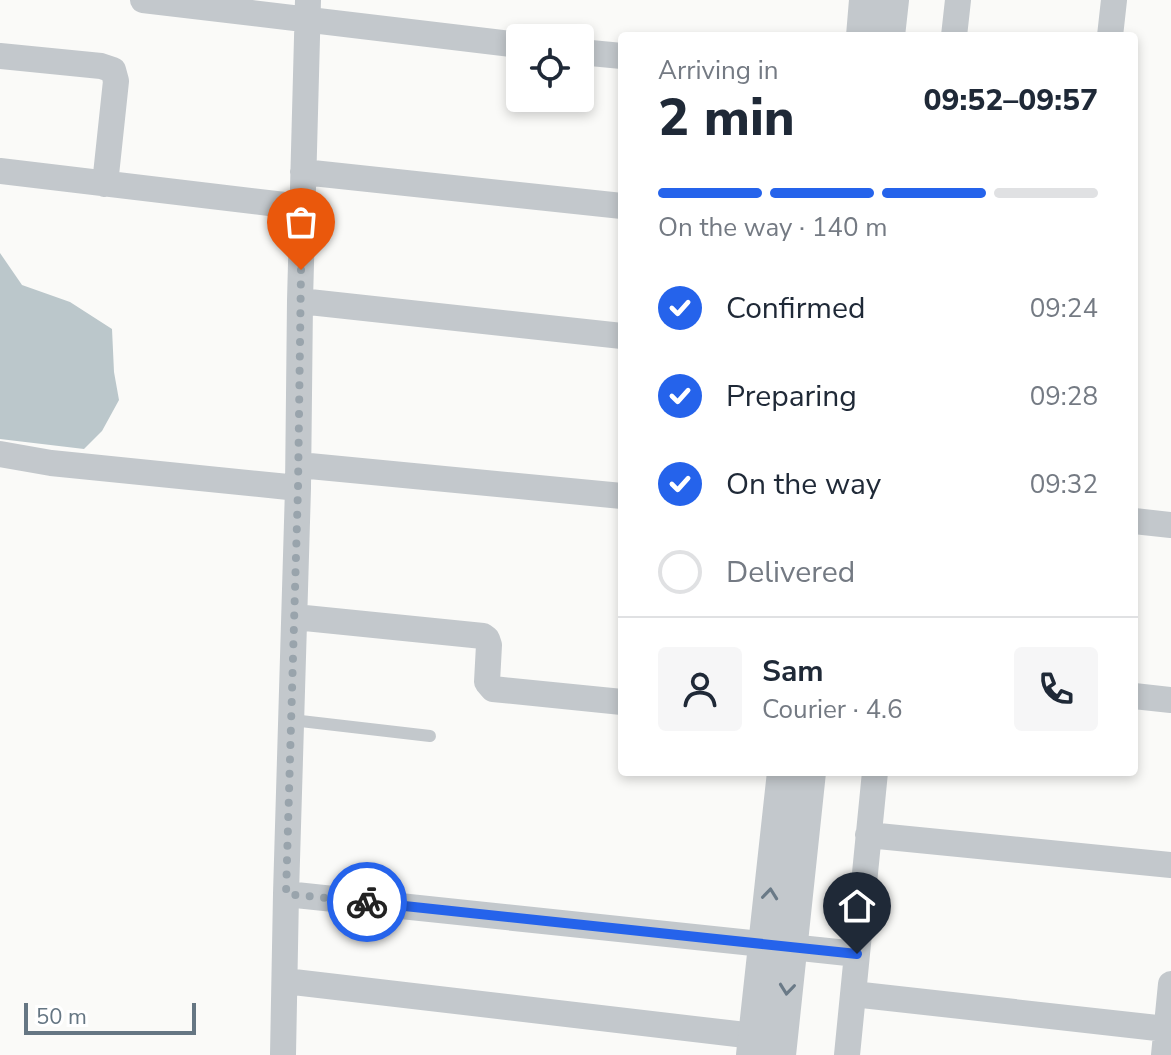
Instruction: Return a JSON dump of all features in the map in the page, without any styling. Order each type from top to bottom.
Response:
[{"type":"street","points":[[143,0],[308,9],[506,43]]},
{"type":"street","points":[[862,32],[865,0]]},
{"type":"street","points":[[889,32],[893,0]]},
{"type":"street","points":[[954,32],[958,0]]},
{"type":"street","points":[[1110,32],[1114,0]]},
{"type":"street","points":[[283,1055],[308,9]]},
{"type":"street","points":[[594,53],[618,56]]},
{"type":"street","points":[[0,56],[101,66],[113,70],[116,81],[105,184]]},
{"type":"street","points":[[0,171],[302,207]]},
{"type":"street","points":[[303,172],[618,206]]},
{"type":"street","points":[[300,301],[618,336]]},
{"type":"street","points":[[0,454],[51,463],[618,496]]},
{"type":"street","points":[[1138,521],[1171,525]]},
{"type":"street","points":[[295,617],[483,636],[489,645],[487,682],[493,689],[618,702]]},
{"type":"street","points":[[1138,696],[1171,700]]},
{"type":"street","points":[[778,947],[783,776]]},
{"type":"street","points":[[285,981],[762,1049],[809,776]]},
{"type":"street","points":[[847,1055],[875,776]]},
{"type":"street","points":[[868,835],[1171,865]]},
{"type":"street","points":[[286,894],[857,954]]},
{"type":"street","points":[[853,994],[1165,1042],[1171,984]]},
{"type":"lane","points":[[292,720],[430,736]]},
{"type":"shaded area","points":[[0,253],[22,285],[70,302],[112,329],[119,400],[102,431],[84,449],[0,439]]},
{"type":"way so far","points":[[301,270],[286,894],[367,902]]},
{"type":"route","points":[[367,902],[857,954]]}]
